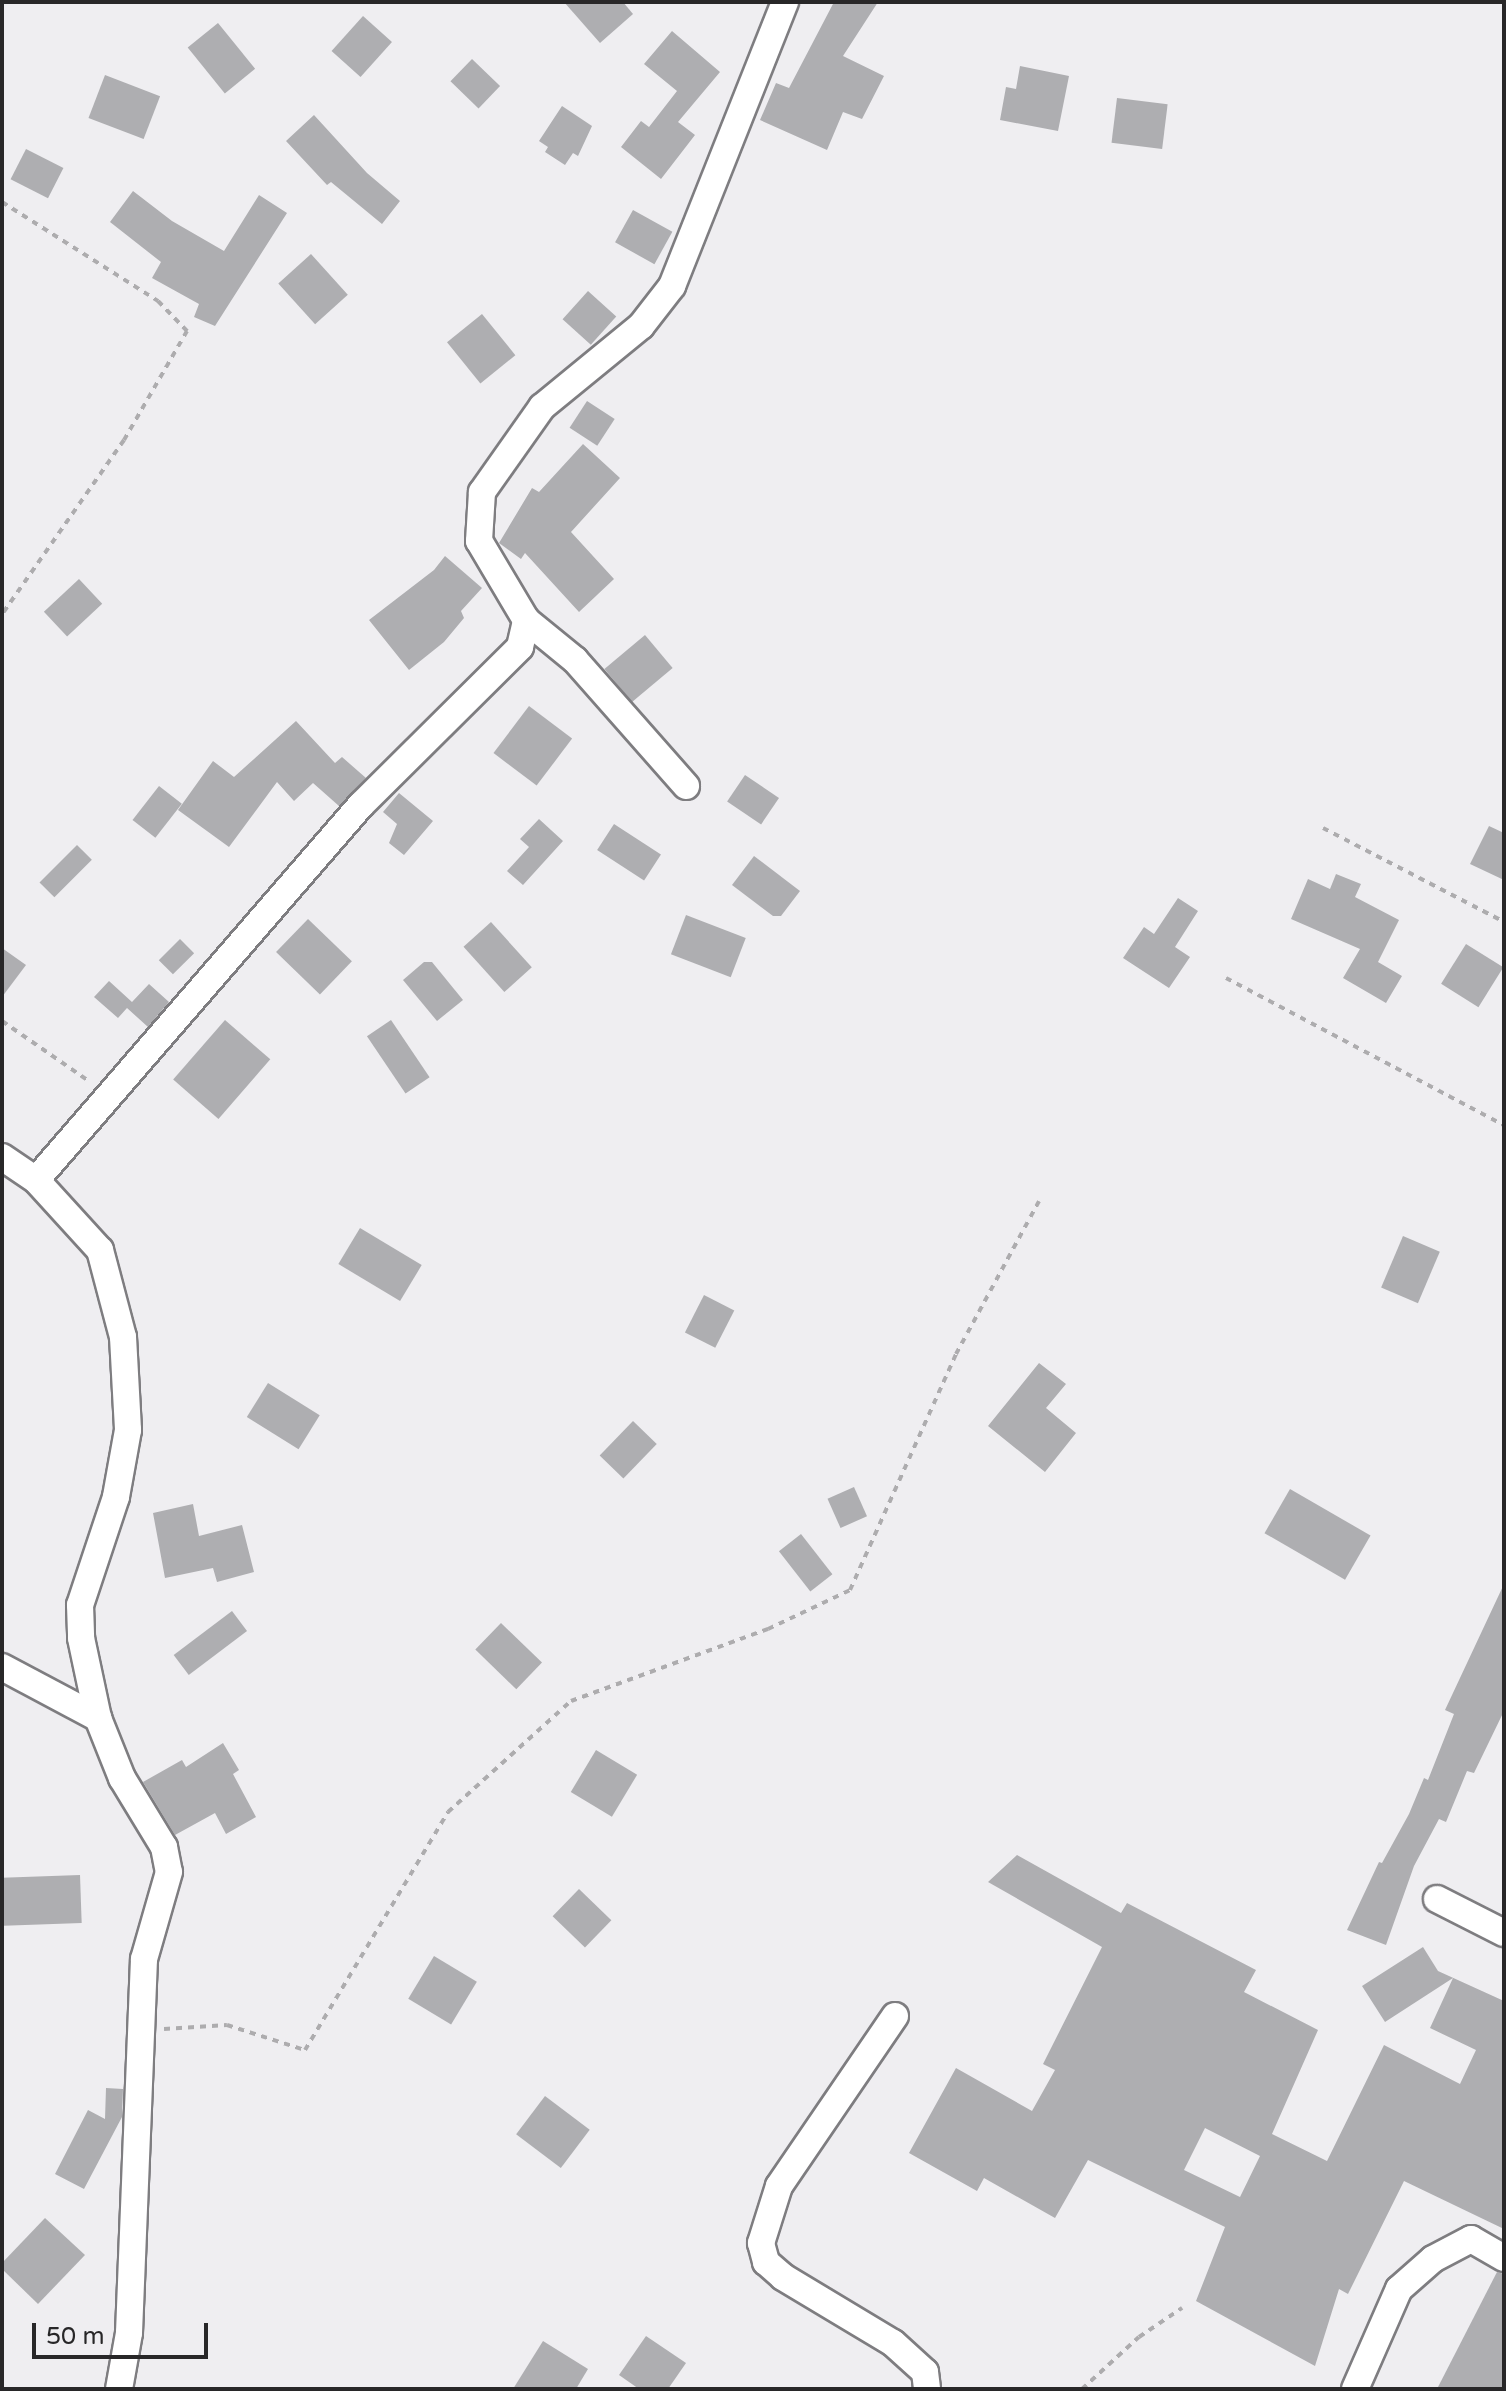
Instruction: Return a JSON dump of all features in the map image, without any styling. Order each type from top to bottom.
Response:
[{"type":"street","points":[[686,786],[575,660],[526,620],[479,541],[482,492],[542,407],[641,326],[672,286],[785,2]]},
{"type":"street","points":[[36,1180],[361,805],[520,647],[526,620]]},
{"type":"street","points":[[2,1157],[36,1180],[100,1250],[123,1337],[128,1430],[116,1497],[80,1605],[81,1638],[98,1718],[122,1778],[164,1847],[169,1872],[144,1959],[129,2333],[119,2389]]},
{"type":"street","points":[[2,1667],[98,1718]]},
{"type":"street","points":[[1437,1899],[1504,1933]]},
{"type":"street","points":[[895,2016],[779,2186],[761,2243],[766,2262],[783,2277],[893,2343],[925,2372],[927,2389]]},
{"type":"street","points":[[1355,2389],[1399,2289],[1433,2259],[1471,2239],[1504,2258]]},
{"type":"path","points":[[2,202],[158,301],[187,331],[124,440],[2,614]]},
{"type":"path","points":[[1323,828],[1504,922]]},
{"type":"path","points":[[1226,978],[1504,1125]]},
{"type":"path","points":[[2,1021],[108,1095]]},
{"type":"path","points":[[141,2031],[227,2025],[305,2050],[448,1812],[571,1701],[768,1629],[850,1590],[956,1354],[1039,1201]]},
{"type":"path","points":[[1082,2389],[1139,2337],[1182,2308]]},
{"type":"building","points":[[564,2],[623,2],[633,14],[600,43]]},
{"type":"building","points":[[834,2],[878,2],[843,56],[884,76],[862,119],[843,112],[827,150],[760,120],[776,83],[789,88]]},
{"type":"building","points":[[363,16],[392,42],[361,77],[332,51]]},
{"type":"building","points":[[218,23],[255,69],[225,93],[188,48]]},
{"type":"building","points":[[672,31],[720,72],[678,122],[695,135],[661,179],[621,147],[641,121],[649,127],[677,91],[644,64]]},
{"type":"building","points":[[472,59],[500,86],[479,108],[450,81]]},
{"type":"building","points":[[1020,66],[1069,76],[1058,131],[1000,120],[1006,87],[1016,89]]},
{"type":"building","points":[[105,75],[160,96],[144,139],[89,118]]},
{"type":"building","points":[[1117,98],[1168,104],[1162,149],[1112,143]]},
{"type":"building","points":[[562,106],[592,126],[578,156],[573,153],[565,165],[545,152],[548,147],[539,141]]},
{"type":"building","points":[[314,115],[367,173],[400,201],[382,224],[331,182],[327,185],[286,141]]},
{"type":"building","points":[[26,149],[63,168],[48,198],[11,179]]},
{"type":"building","points":[[133,191],[172,221],[224,251],[259,195],[287,213],[215,326],[194,317],[199,304],[152,278],[161,262],[110,222]]},
{"type":"building","points":[[633,210],[672,232],[654,264],[615,242]]},
{"type":"building","points":[[311,254],[348,295],[315,324],[278,283]]},
{"type":"building","points":[[588,291],[616,316],[591,345],[563,319]]},
{"type":"building","points":[[482,314],[515,355],[480,384],[447,342]]},
{"type":"building","points":[[587,401],[615,419],[597,446],[570,428]]},
{"type":"building","points":[[583,444],[620,478],[571,532],[614,579],[579,612],[525,553],[521,559],[499,543],[532,488],[539,492]]},
{"type":"building","points":[[445,556],[482,588],[461,611],[464,618],[444,642],[409,670],[369,620],[434,570]]},
{"type":"building","points":[[79,579],[102,604],[67,637],[44,612]]},
{"type":"building","points":[[645,635],[673,668],[632,702],[604,669]]},
{"type":"building","points":[[529,706],[572,738],[537,786],[493,753]]},
{"type":"building","points":[[296,721],[335,763],[342,757],[366,778],[339,806],[313,783],[294,801],[277,782],[229,847],[178,810],[213,761],[234,777]]},
{"type":"building","points":[[745,775],[779,798],[761,824],[727,802]]},
{"type":"building","points":[[159,786],[182,804],[155,838],[133,820]]},
{"type":"building","points":[[399,793],[433,821],[404,855],[389,843],[397,824],[383,812]]},
{"type":"building","points":[[539,819],[563,841],[523,885],[507,871],[529,847],[520,839]]},
{"type":"building","points":[[614,824],[661,854],[644,880],[597,850]]},
{"type":"building","points":[[1489,826],[1504,833],[1504,880],[1470,864]]},
{"type":"building","points":[[77,845],[92,860],[54,897],[40,882]]},
{"type":"building","points":[[754,856],[800,891],[781,916],[773,916],[732,885]]},
{"type":"building","points":[[1336,874],[1361,884],[1355,897],[1399,920],[1378,962],[1402,976],[1386,1003],[1343,978],[1360,949],[1291,919],[1308,879],[1330,889]]},
{"type":"building","points":[[1178,898],[1198,911],[1175,947],[1190,957],[1169,988],[1123,958],[1144,927],[1154,934]]},
{"type":"building","points":[[686,915],[746,938],[731,977],[671,954]]},
{"type":"building","points":[[308,919],[352,961],[320,994],[276,952]]},
{"type":"building","points":[[491,922],[532,967],[504,992],[464,947]]},
{"type":"building","points":[[180,939],[194,953],[173,974],[159,960]]},
{"type":"building","points":[[1466,944],[1503,967],[1478,1007],[1441,984]]},
{"type":"building","points":[[2,948],[26,965],[2,997]]},
{"type":"building","points":[[424,962],[432,962],[463,1000],[437,1021],[403,980]]},
{"type":"building","points":[[109,981],[132,1002],[149,984],[169,1002],[148,1027],[127,1008],[118,1018],[94,997]]},
{"type":"building","points":[[225,1020],[270,1059],[218,1119],[173,1080]]},
{"type":"building","points":[[391,1020],[430,1077],[406,1093],[367,1036]]},
{"type":"building","points":[[360,1228],[422,1265],[400,1301],[338,1264]]},
{"type":"building","points":[[1403,1236],[1440,1252],[1418,1303],[1381,1288]]},
{"type":"building","points":[[704,1295],[734,1310],[715,1348],[685,1332]]},
{"type":"building","points":[[1039,1363],[1066,1384],[1046,1408],[1076,1433],[1045,1472],[988,1426]]},
{"type":"building","points":[[268,1383],[320,1415],[299,1449],[247,1417]]},
{"type":"building","points":[[633,1421],[657,1444],[623,1478],[600,1456]]},
{"type":"building","points":[[854,1487],[867,1516],[841,1528],[828,1499]]},
{"type":"building","points":[[1290,1489],[1371,1536],[1345,1580],[1264,1533]]},
{"type":"building","points":[[193,1504],[199,1536],[242,1525],[254,1572],[217,1582],[213,1568],[165,1578],[153,1513]]},
{"type":"building","points":[[801,1534],[832,1574],[810,1591],[779,1551]]},
{"type":"building","points":[[1504,1584],[1504,1711],[1474,1773],[1467,1771],[1446,1822],[1439,1819],[1414,1866],[1386,1945],[1347,1930],[1379,1862],[1382,1863],[1409,1814],[1424,1778],[1428,1780],[1454,1714],[1445,1710]]},
{"type":"building","points":[[232,1611],[247,1631],[189,1675],[174,1655]]},
{"type":"building","points":[[501,1623],[542,1663],[516,1689],[475,1650]]},
{"type":"building","points":[[223,1743],[239,1770],[233,1774],[256,1817],[226,1834],[215,1813],[175,1835],[143,1782],[182,1760],[186,1767]]},
{"type":"building","points":[[596,1750],[637,1775],[612,1817],[571,1792]]},
{"type":"building","points":[[1017,1855],[1121,1913],[1127,1903],[1256,1970],[1244,1992],[1318,2030],[1272,2134],[1327,2161],[1384,2045],[1460,2084],[1476,2050],[1430,2028],[1453,1978],[1385,2022],[1362,1986],[1423,1947],[1438,1971],[1504,2001],[1504,2229],[1404,2181],[1348,2294],[1339,2289],[1315,2366],[1196,2301],[1225,2227],[1088,2160],[1055,2218],[984,2178],[977,2191],[909,2153],[956,2068],[1032,2111],[1055,2070],[1043,2064],[1102,1947],[988,1882]],"holes":[[[1205,2128],[1260,2156],[1240,2197],[1184,2170]]]},
{"type":"building","points":[[80,1875],[82,1923],[4,1926],[2,1878]]},
{"type":"building","points":[[579,1889],[611,1920],[585,1948],[553,1916]]},
{"type":"building","points":[[434,1956],[477,1982],[451,2025],[408,1999]]},
{"type":"building","points":[[106,2088],[123,2089],[122,2117],[84,2189],[55,2174],[88,2110],[105,2119]]},
{"type":"building","points":[[545,2096],[590,2130],[561,2168],[516,2134]]},
{"type":"building","points":[[45,2218],[85,2255],[38,2304],[2,2269],[2,2263]]},
{"type":"building","points":[[1497,2272],[1504,2274],[1504,2389],[1437,2389]]},
{"type":"building","points":[[646,2336],[686,2363],[668,2389],[639,2389],[619,2375]]},
{"type":"building","points":[[543,2341],[588,2369],[576,2389],[513,2389]]}]
